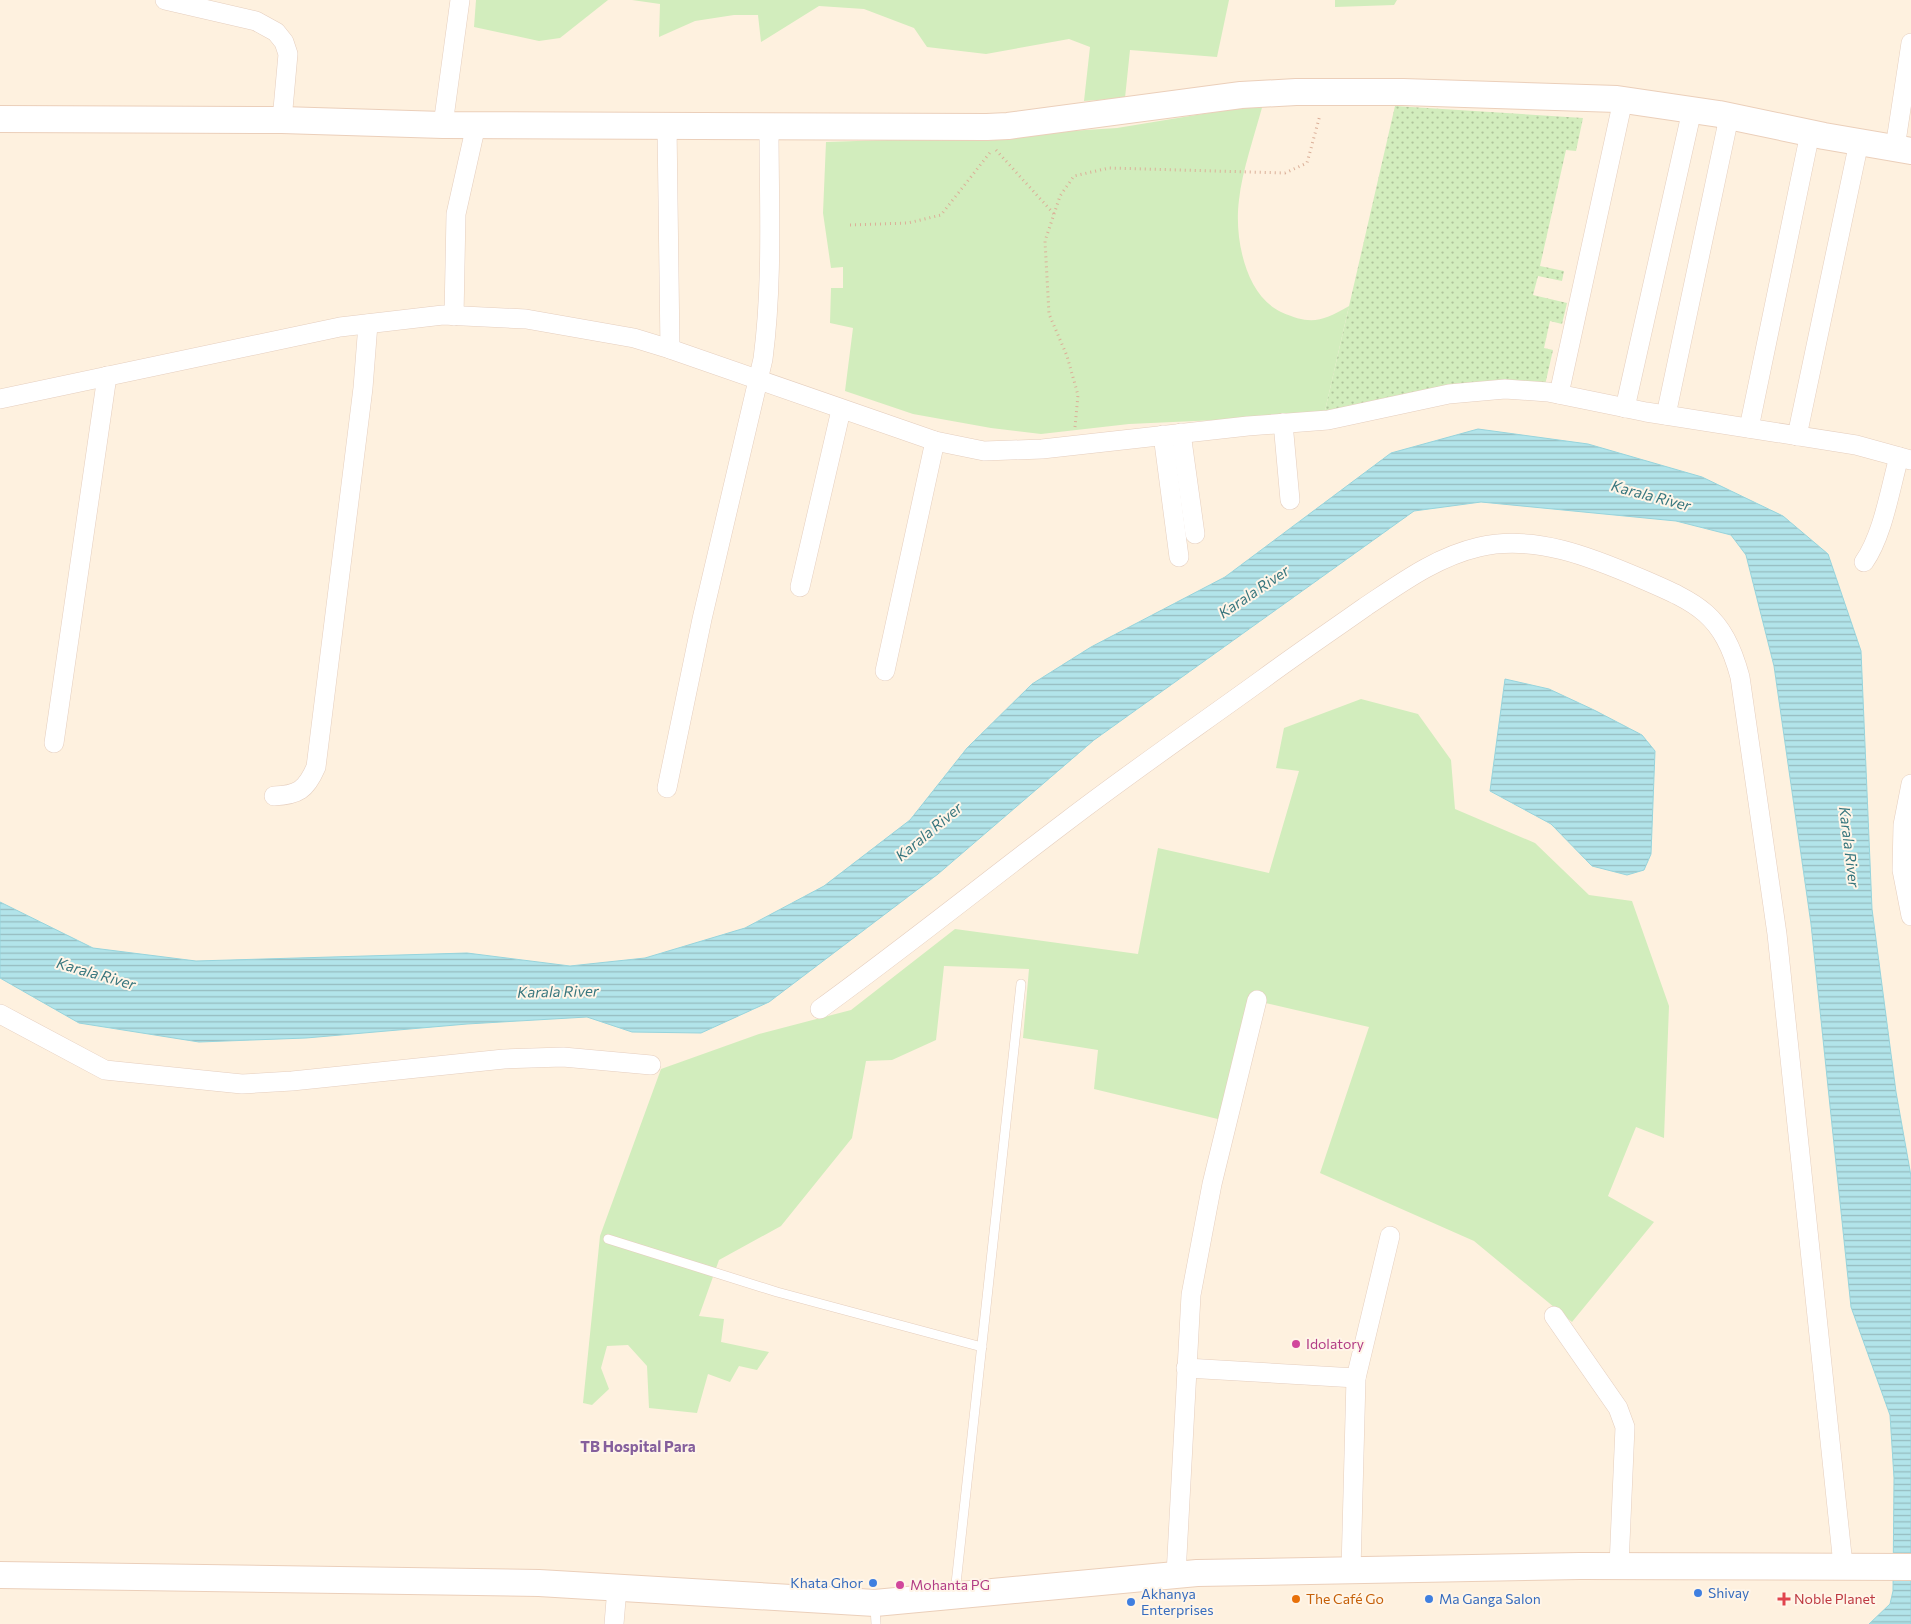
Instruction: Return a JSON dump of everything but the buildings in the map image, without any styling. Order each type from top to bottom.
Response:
[{"type":"main road","points":[[0,119],[282,120],[442,125],[1008,126],[1241,95],[1403,92],[1623,100],[1729,116],[1903,150]]},
{"type":"main road","points":[[0,1576],[539,1583],[617,1588],[875,1613],[955,1595],[1176,1575],[1619,1566],[1911,1567]]},
{"type":"street","points":[[165,0],[185,2],[256,21],[276,32],[284,42],[288,54],[282,120]]},
{"type":"street","points":[[442,125],[460,0]]},
{"type":"street","points":[[1903,150],[1911,43]]},
{"type":"street","points":[[1559,394],[1623,100]]},
{"type":"street","points":[[1625,408],[1692,110]]},
{"type":"street","points":[[1666,415],[1729,116]]},
{"type":"street","points":[[454,316],[456,214],[476,125]]},
{"type":"street","points":[[667,125],[670,349]]},
{"type":"street","points":[[667,788],[702,619],[758,381],[768,320],[769,126]]},
{"type":"street","points":[[1749,428],[1810,133]]},
{"type":"street","points":[[1798,436],[1859,142]]},
{"type":"street","points":[[0,399],[340,327],[454,316],[544,322],[634,338],[935,441],[962,448],[993,451],[1018,451],[1172,434],[1328,420],[1449,394],[1505,390],[1559,394],[1625,408],[1856,445],[1905,458],[1870,553],[1864,562]]},
{"type":"street","points":[[274,796],[292,795],[302,789],[310,783],[316,768],[363,388],[368,324]]},
{"type":"street","points":[[54,743],[107,376]]},
{"type":"street","points":[[800,588],[841,410]]},
{"type":"street","points":[[1284,423],[1290,500]]},
{"type":"street","points":[[1172,434],[1195,534]]},
{"type":"street","points":[[1172,434],[1179,557]]},
{"type":"street","points":[[885,671],[935,441]]},
{"type":"street","points":[[820,1008],[872,971],[1069,819],[1311,644],[1426,567],[1448,557],[1479,547],[1509,542],[1527,542],[1579,555],[1675,593],[1700,608],[1717,623],[1733,651],[1740,677],[1777,934],[1854,1566]]},
{"type":"street","points":[[1911,784],[1903,825],[1902,870],[1911,916]]},
{"type":"street","points":[[1176,1575],[1191,1295],[1202,1229],[1257,1000]]},
{"type":"street","points":[[0,1014],[104,1070],[242,1084],[292,1081],[504,1058],[563,1057],[651,1066]]},
{"type":"street","points":[[1351,1570],[1356,1378],[1390,1236]]},
{"type":"street","points":[[1554,1316],[1618,1408],[1625,1427],[1619,1566]]},
{"type":"street","points":[[1186,1368],[1356,1378]]},
{"type":"street","points":[[614,1624],[617,1588]]},
{"type":"lane","points":[[955,1595],[1021,984]]},
{"type":"lane","points":[[608,1239],[785,1294],[982,1347]]},
{"type":"path","points":[[1073,445],[1078,395],[1067,356],[1050,314],[1045,241],[1060,196],[1074,176],[1108,168],[1262,174],[1285,173],[1307,163],[1317,131],[1324,92]]},
{"type":"path","points":[[850,225],[908,223],[942,215],[994,148],[1054,214]]},
{"type":"green space","points":[[476,0],[608,0],[560,38],[539,41],[474,27]]},
{"type":"green space","points":[[632,0],[1229,0],[1217,57],[1130,50],[1125,98],[1084,101],[1090,47],[1069,39],[986,54],[927,47],[914,28],[864,9],[819,6],[761,42],[758,15],[734,15],[695,21],[659,37],[660,4]]},
{"type":"green space","points":[[1335,0],[1397,0],[1394,5],[1335,7]]},
{"type":"green space","points":[[1263,104],[1246,165],[1239,200],[1238,231],[1241,247],[1245,264],[1259,293],[1269,304],[1281,312],[1300,319],[1316,320],[1331,316],[1349,306],[1324,415],[1129,424],[1041,434],[991,428],[913,414],[845,391],[853,328],[830,323],[831,288],[843,288],[843,267],[831,268],[823,213],[826,142],[979,137],[1117,128]]},
{"type":"green space","points":[[1395,106],[1583,118],[1576,151],[1566,150],[1540,266],[1564,271],[1562,281],[1538,276],[1533,295],[1567,303],[1562,324],[1550,321],[1544,348],[1553,350],[1545,385],[1324,415]]},
{"type":"green space","points":[[1361,699],[1418,714],[1451,760],[1455,809],[1535,843],[1589,895],[1632,901],[1669,1006],[1664,1138],[1636,1127],[1608,1196],[1654,1222],[1572,1322],[1474,1241],[1320,1173],[1369,1027],[1261,1002],[1226,1121],[1094,1089],[1098,1050],[1023,1038],[1029,969],[944,966],[936,1040],[892,1060],[866,1061],[852,1138],[781,1226],[719,1260],[699,1316],[724,1319],[721,1342],[769,1352],[757,1370],[739,1366],[730,1382],[708,1374],[697,1413],[649,1408],[647,1366],[628,1345],[607,1346],[601,1368],[609,1389],[592,1405],[583,1403],[600,1236],[661,1069],[759,1034],[851,1010],[955,929],[1138,954],[1158,848],[1269,873],[1299,771],[1276,768],[1284,728]]},
{"type":"water","name":"Karala River","points":[[1478,429],[1588,444],[1702,477],[1783,516],[1828,554],[1861,651],[1872,909],[1896,1092],[1911,1176],[1911,1624],[1869,1624],[1890,1604],[1893,1591],[1894,1478],[1890,1415],[1851,1307],[1811,924],[1774,666],[1746,555],[1731,535],[1676,521],[1481,502],[1414,511],[1094,740],[938,874],[769,1002],[701,1033],[632,1032],[587,1017],[467,1024],[306,1038],[199,1042],[79,1023],[0,978],[0,902],[93,948],[196,961],[467,953],[570,966],[645,958],[745,928],[824,886],[910,820],[967,748],[1032,684],[1091,647],[1225,577],[1391,453]]},
{"type":"water","points":[[1505,679],[1549,689],[1594,710],[1642,735],[1655,751],[1651,854],[1644,870],[1627,875],[1592,866],[1551,824],[1490,791]]},
{"type":"place","name":"Idolatory","points":[[1296,1344]]},
{"type":"place","name":"Khata Ghor","points":[[873,1583]]},
{"type":"place","name":"Mohanta PG","points":[[900,1585]]},
{"type":"place","name":"Shivay","points":[[1698,1593]]},
{"type":"place","name":"The Café Go","points":[[1296,1599]]},
{"type":"place","name":"Ma Ganga Salon","points":[[1429,1599]]},
{"type":"place","name":"Noble Planet","points":[[1784,1599]]},
{"type":"place","name":"Akhanya Enterprises","points":[[1131,1602]]},
{"type":"district","name":"TB Hospital Para","points":[[638,1447]]}]
